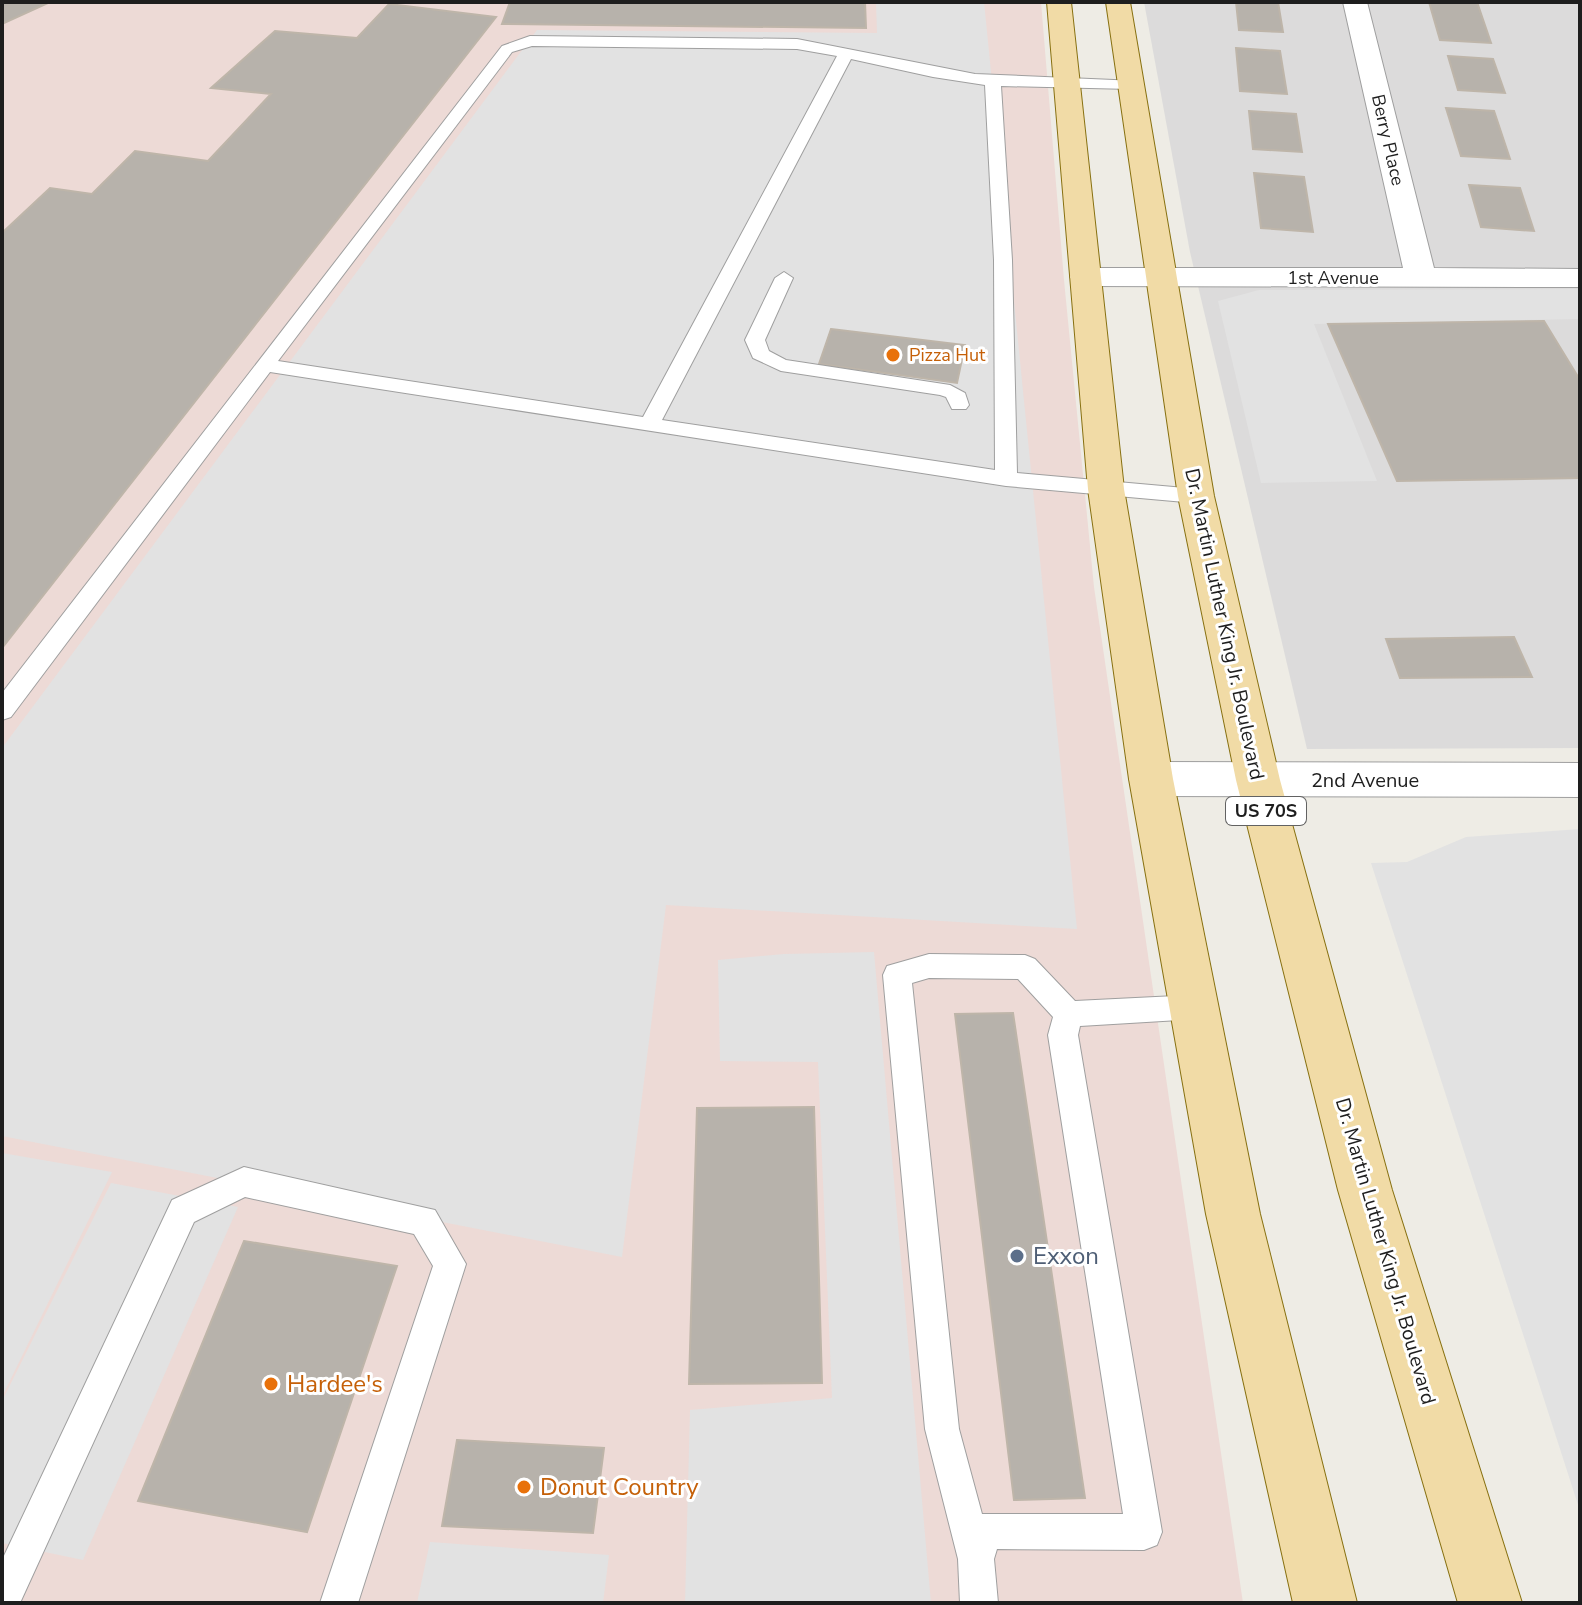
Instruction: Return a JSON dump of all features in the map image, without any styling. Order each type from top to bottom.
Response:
[{"type":"main road","points":[[1059,2],[1106,489],[1151,779],[1233,1214],[1325,1603]]},
{"type":"main road","name":"Dr. Martin Luther King Jr. Boulevard","points":[[1118,2],[1196,496],[1258,780],[1365,1190],[1490,1603]]},
{"type":"street","name":"Berry Place","points":[[1355,2],[1421,278]]},
{"type":"street","name":"1st Avenue","points":[[1086,277],[1580,278]]},
{"type":"street","name":"2nd Avenue","points":[[1151,779],[1580,780]]},
{"type":"lane","points":[[2,711],[507,49],[530,41],[784,44],[830,48],[881,63],[957,77],[1131,84]]},
{"type":"lane","points":[[649,424],[846,53]]},
{"type":"lane","points":[[993,79],[1003,260],[1006,479]]},
{"type":"lane","points":[[784,278],[755,340],[760,354],[781,365],[943,389],[955,393],[959,405]]},
{"type":"lane","points":[[265,365],[1006,479],[1196,496]]},
{"type":"lane","points":[[979,1603],[976,1559],[942,1429],[897,975],[929,966],[1025,967],[1068,1014]]},
{"type":"lane","points":[[1068,1014],[1196,1007]]},
{"type":"lane","points":[[976,1559],[985,1531],[1144,1532],[1063,1035],[1068,1014]]},
{"type":"lane","points":[[2,1601],[183,1211],[244,1182],[424,1221],[450,1264],[339,1603]]},
{"type":"shaded area","points":[[2,2],[1041,2],[1094,587],[1243,1603],[2,1603]]},
{"type":"shaded area","points":[[876,2],[984,2],[1077,929],[666,905],[622,1257],[2,1136],[2,748],[537,30],[877,33]]},
{"type":"shaded area","points":[[1144,2],[1580,2],[1580,748],[1307,749],[1190,252]]},
{"type":"shaded area","points":[[1580,289],[1580,319],[1314,324],[1377,481],[1261,483],[1218,301],[1259,290]]},
{"type":"shaded area","points":[[1580,829],[1580,1511],[1371,863],[1407,862],[1466,837]]},
{"type":"shaded area","points":[[874,952],[931,1603],[685,1603],[690,1410],[832,1398],[818,1062],[720,1061],[718,960],[784,954]]},
{"type":"shaded area","points":[[2,1153],[112,1172],[2,1397]]},
{"type":"shaded area","points":[[111,1183],[238,1207],[83,1560],[2,1543],[2,1401]]},
{"type":"shaded area","points":[[430,1542],[609,1555],[603,1603],[417,1603]]},
{"type":"building","points":[[2,2],[50,2],[2,24]]},
{"type":"building","points":[[510,2],[865,2],[866,28],[502,24]]},
{"type":"building","points":[[1236,2],[1278,2],[1283,32],[1239,30]]},
{"type":"building","points":[[1429,2],[1477,2],[1491,43],[1440,40]]},
{"type":"building","points":[[389,4],[496,17],[2,648],[2,233],[50,188],[92,194],[135,151],[208,161],[271,94],[211,88],[275,31],[357,38]]},
{"type":"building","points":[[1236,48],[1280,51],[1287,94],[1240,91]]},
{"type":"building","points":[[1448,56],[1493,59],[1505,93],[1458,90]]},
{"type":"building","points":[[1446,108],[1494,111],[1510,159],[1461,156]]},
{"type":"building","points":[[1249,111],[1296,114],[1302,152],[1253,149]]},
{"type":"building","points":[[1254,173],[1304,177],[1313,232],[1261,228]]},
{"type":"building","points":[[1469,185],[1520,188],[1534,231],[1481,227]]},
{"type":"building","points":[[1544,321],[1580,380],[1580,478],[1397,481],[1328,324]]},
{"type":"building","name":"Pizza Hut","points":[[831,329],[965,345],[957,383],[819,364]]},
{"type":"building","points":[[1514,637],[1532,677],[1400,678],[1386,639]]},
{"type":"building","name":"Exxon","points":[[1013,1013],[1085,1498],[1014,1500],[955,1014]]},
{"type":"building","points":[[814,1107],[822,1383],[689,1384],[697,1108]]},
{"type":"building","name":"Hardee's","points":[[244,1241],[397,1266],[307,1532],[138,1501]]},
{"type":"building","name":"Donut Country","points":[[457,1440],[604,1448],[593,1533],[442,1526]]},
{"type":"place","name":"Pizza Hut","points":[[893,355]]},
{"type":"place","name":"Exxon","points":[[1017,1256]]},
{"type":"place","name":"Hardee's","points":[[271,1384]]},
{"type":"place","name":"Donut Country","points":[[524,1487]]}]
